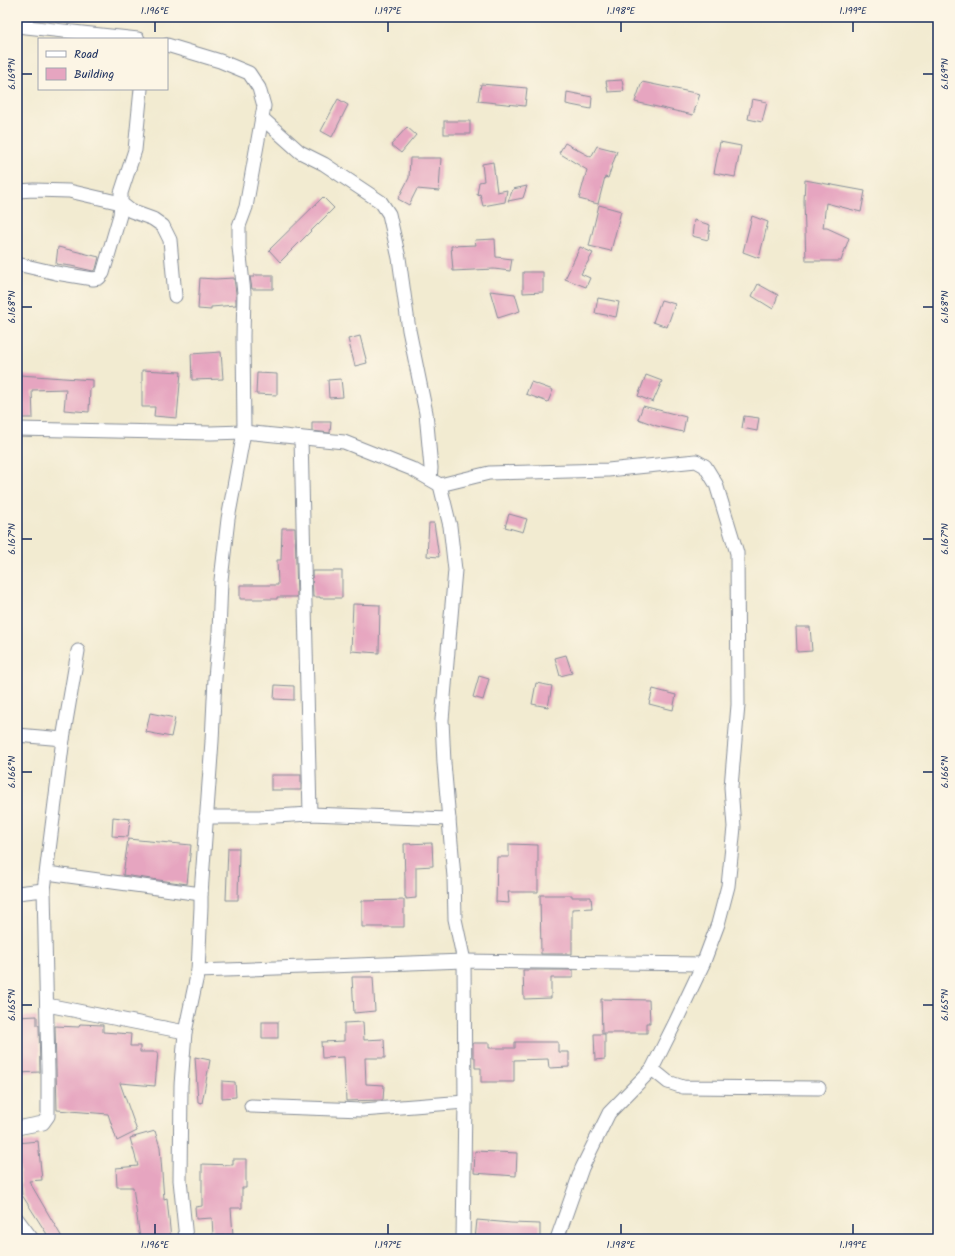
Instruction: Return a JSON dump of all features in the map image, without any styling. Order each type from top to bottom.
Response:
[{"type":"street","points":[[17,26],[129,38]]},
{"type":"street","points":[[168,45],[220,61],[249,73],[259,88],[264,106],[246,207],[239,226],[244,293],[244,432],[228,519],[221,580],[219,633],[214,678],[212,741],[201,894],[198,970],[185,1032],[181,1085],[180,1180],[188,1239]]},
{"type":"street","points":[[17,264],[56,273],[93,279],[99,278],[103,274],[120,215],[121,193],[135,150],[141,90]]},
{"type":"street","points":[[262,118],[300,152],[324,164],[381,202],[389,214],[399,258],[409,330],[426,413],[431,468],[450,526],[455,570],[442,720],[454,877],[455,919],[464,961],[465,1102],[463,1239]]},
{"type":"street","points":[[17,191],[69,191],[121,203],[131,211],[153,219],[163,226],[170,240],[175,296]]},
{"type":"street","points":[[17,429],[211,433],[244,432],[344,442],[412,469],[435,482],[489,473],[608,470],[696,461],[705,466],[716,484],[737,553],[738,705],[731,787],[734,827],[728,886],[718,924],[702,964],[676,1021],[652,1069],[609,1113],[582,1168],[557,1239]]},
{"type":"street","points":[[301,438],[310,814]]},
{"type":"street","points":[[17,1128],[43,1123],[48,1116],[44,890],[63,739],[78,651]]},
{"type":"street","points":[[17,735],[63,739]]},
{"type":"street","points":[[206,817],[259,817],[310,814],[449,819]]},
{"type":"street","points":[[47,873],[201,894]]},
{"type":"street","points":[[17,893],[44,890]]},
{"type":"street","points":[[198,970],[464,961],[702,964]]},
{"type":"street","points":[[47,1005],[185,1032]]},
{"type":"street","points":[[652,1069],[668,1082],[683,1087],[819,1088]]},
{"type":"street","points":[[251,1106],[362,1110],[465,1102]]},
{"type":"street","points":[[17,1219],[32,1239]]},
{"type":"building","points":[[622,80],[624,91],[608,92],[606,81]]},
{"type":"building","points":[[642,82],[700,94],[693,115],[635,102]]},
{"type":"building","points":[[481,84],[527,88],[525,106],[478,101]]},
{"type":"building","points":[[567,92],[592,97],[591,109],[566,104]]},
{"type":"building","points":[[338,99],[348,105],[332,137],[321,131]]},
{"type":"building","points":[[752,99],[767,102],[762,122],[748,119]]},
{"type":"building","points":[[444,121],[470,121],[470,134],[444,134]]},
{"type":"building","points":[[407,127],[416,135],[401,153],[391,145]]},
{"type":"building","points":[[720,142],[741,146],[735,177],[714,173]]},
{"type":"building","points":[[565,143],[591,157],[597,146],[617,151],[608,178],[605,177],[598,204],[579,199],[587,170],[559,153]]},
{"type":"building","points":[[410,158],[441,158],[439,191],[417,189],[409,205],[398,199],[409,178]]},
{"type":"building","points":[[493,162],[497,192],[507,190],[505,202],[483,206],[480,194],[477,195],[479,182],[484,181],[482,164]]},
{"type":"building","points":[[805,180],[865,191],[861,212],[826,203],[823,228],[827,228],[849,238],[841,261],[806,261],[804,201]]},
{"type":"building","points":[[527,186],[523,198],[508,201],[513,189]]},
{"type":"building","points":[[323,197],[334,208],[280,262],[269,250]]},
{"type":"building","points":[[599,205],[621,211],[611,251],[589,246]]},
{"type":"building","points":[[752,216],[768,222],[759,258],[743,252]]},
{"type":"building","points":[[694,220],[710,225],[708,240],[692,236]]},
{"type":"building","points":[[495,239],[496,257],[512,259],[510,271],[494,269],[453,271],[451,246],[476,245],[475,240]]},
{"type":"building","points":[[58,247],[99,257],[96,269],[93,271],[56,264]]},
{"type":"building","points":[[580,247],[593,253],[581,274],[590,278],[586,287],[565,279]]},
{"type":"building","points":[[523,272],[543,272],[543,292],[523,293]]},
{"type":"building","points":[[254,275],[273,275],[273,289],[252,289],[250,277],[254,277]]},
{"type":"building","points":[[200,278],[234,278],[236,305],[211,307],[211,310],[198,309]]},
{"type":"building","points":[[758,284],[778,295],[773,309],[752,296]]},
{"type":"building","points":[[490,291],[515,294],[520,311],[498,318]]},
{"type":"building","points":[[598,298],[619,302],[616,317],[595,313]]},
{"type":"building","points":[[661,300],[675,304],[667,327],[653,322]]},
{"type":"building","points":[[360,336],[367,363],[355,366],[348,339]]},
{"type":"building","points":[[221,352],[223,379],[192,380],[191,354]]},
{"type":"building","points":[[142,370],[181,372],[177,418],[154,416],[155,407],[142,407]]},
{"type":"building","points":[[257,373],[277,374],[277,395],[256,394]]},
{"type":"building","points":[[20,375],[93,380],[93,388],[90,388],[89,412],[64,410],[66,389],[32,390],[33,418],[17,418],[17,378],[20,378]]},
{"type":"building","points":[[646,375],[662,381],[653,402],[638,396]]},
{"type":"building","points":[[341,379],[343,397],[329,398],[328,380]]},
{"type":"building","points":[[531,382],[553,390],[548,402],[526,394]]},
{"type":"building","points":[[643,406],[686,417],[683,432],[657,426],[638,419]]},
{"type":"building","points":[[744,416],[759,418],[757,431],[742,428]]},
{"type":"building","points":[[312,422],[331,422],[330,433],[312,431]]},
{"type":"building","points":[[509,514],[527,519],[523,532],[505,527]]},
{"type":"building","points":[[429,523],[434,523],[439,557],[427,556]]},
{"type":"building","points":[[282,528],[295,528],[297,597],[277,597],[277,599],[240,599],[240,585],[278,585],[277,560],[281,560]]},
{"type":"building","points":[[312,571],[342,571],[342,598],[313,597]]},
{"type":"building","points":[[353,604],[380,605],[379,653],[351,651]]},
{"type":"building","points":[[796,627],[810,627],[812,651],[797,652]]},
{"type":"building","points":[[566,655],[572,673],[560,676],[555,658]]},
{"type":"building","points":[[479,676],[489,679],[483,700],[473,697]]},
{"type":"building","points":[[536,683],[552,686],[548,707],[532,704]]},
{"type":"building","points":[[275,685],[294,686],[294,700],[274,699]]},
{"type":"building","points":[[653,689],[676,695],[673,710],[649,704]]},
{"type":"building","points":[[150,713],[175,718],[171,737],[146,732]]},
{"type":"building","points":[[271,775],[301,775],[301,790],[271,790]]},
{"type":"building","points":[[113,817],[130,819],[128,837],[112,836]]},
{"type":"building","points":[[128,839],[191,845],[187,884],[123,875]]},
{"type":"building","points":[[432,843],[433,866],[416,867],[416,898],[406,899],[404,844]]},
{"type":"building","points":[[509,844],[538,845],[538,892],[508,892],[509,903],[496,902],[497,857],[509,857]]},
{"type":"building","points":[[228,848],[239,848],[238,900],[226,900]]},
{"type":"building","points":[[540,895],[572,895],[572,897],[591,897],[592,908],[572,909],[572,954],[541,954]]},
{"type":"building","points":[[404,900],[404,927],[362,927],[362,901]]},
{"type":"building","points":[[523,970],[573,970],[573,978],[551,978],[551,998],[524,999]]},
{"type":"building","points":[[352,977],[373,977],[375,1011],[354,1013]]},
{"type":"building","points":[[601,999],[649,1000],[650,1023],[647,1023],[647,1033],[602,1033]]},
{"type":"building","points":[[37,1016],[37,1025],[39,1025],[40,1072],[17,1073],[17,1017]]},
{"type":"building","points":[[262,1022],[278,1022],[278,1038],[262,1038]]},
{"type":"building","points":[[363,1022],[364,1040],[384,1039],[385,1058],[365,1058],[366,1084],[384,1085],[383,1100],[346,1101],[344,1057],[322,1058],[321,1042],[344,1041],[344,1023]]},
{"type":"building","points":[[80,1024],[103,1025],[103,1032],[131,1034],[130,1046],[140,1046],[140,1052],[158,1052],[155,1086],[120,1083],[137,1131],[117,1141],[108,1114],[57,1110],[55,1026],[79,1027]]},
{"type":"building","points":[[594,1034],[605,1034],[605,1059],[595,1060]]},
{"type":"building","points":[[515,1042],[558,1042],[558,1052],[569,1052],[569,1067],[549,1068],[548,1059],[514,1060],[514,1082],[481,1082],[481,1068],[475,1068],[473,1043],[489,1043],[489,1048],[515,1048]]},
{"type":"building","points":[[195,1057],[210,1060],[202,1103],[198,1102]]},
{"type":"building","points":[[222,1081],[235,1082],[236,1097],[222,1098]]},
{"type":"building","points":[[155,1131],[160,1147],[164,1199],[167,1198],[171,1239],[140,1239],[133,1187],[117,1187],[116,1168],[138,1166],[130,1138]]},
{"type":"building","points":[[38,1141],[42,1180],[29,1181],[63,1239],[50,1239],[22,1195],[17,1143]]},
{"type":"building","points":[[475,1151],[517,1153],[516,1176],[474,1173]]},
{"type":"building","points":[[233,1159],[246,1159],[246,1188],[242,1188],[242,1208],[231,1208],[233,1235],[213,1236],[212,1218],[196,1219],[195,1207],[202,1206],[202,1164],[233,1165]]},
{"type":"building","points":[[477,1220],[540,1224],[540,1239],[475,1239]]}]
